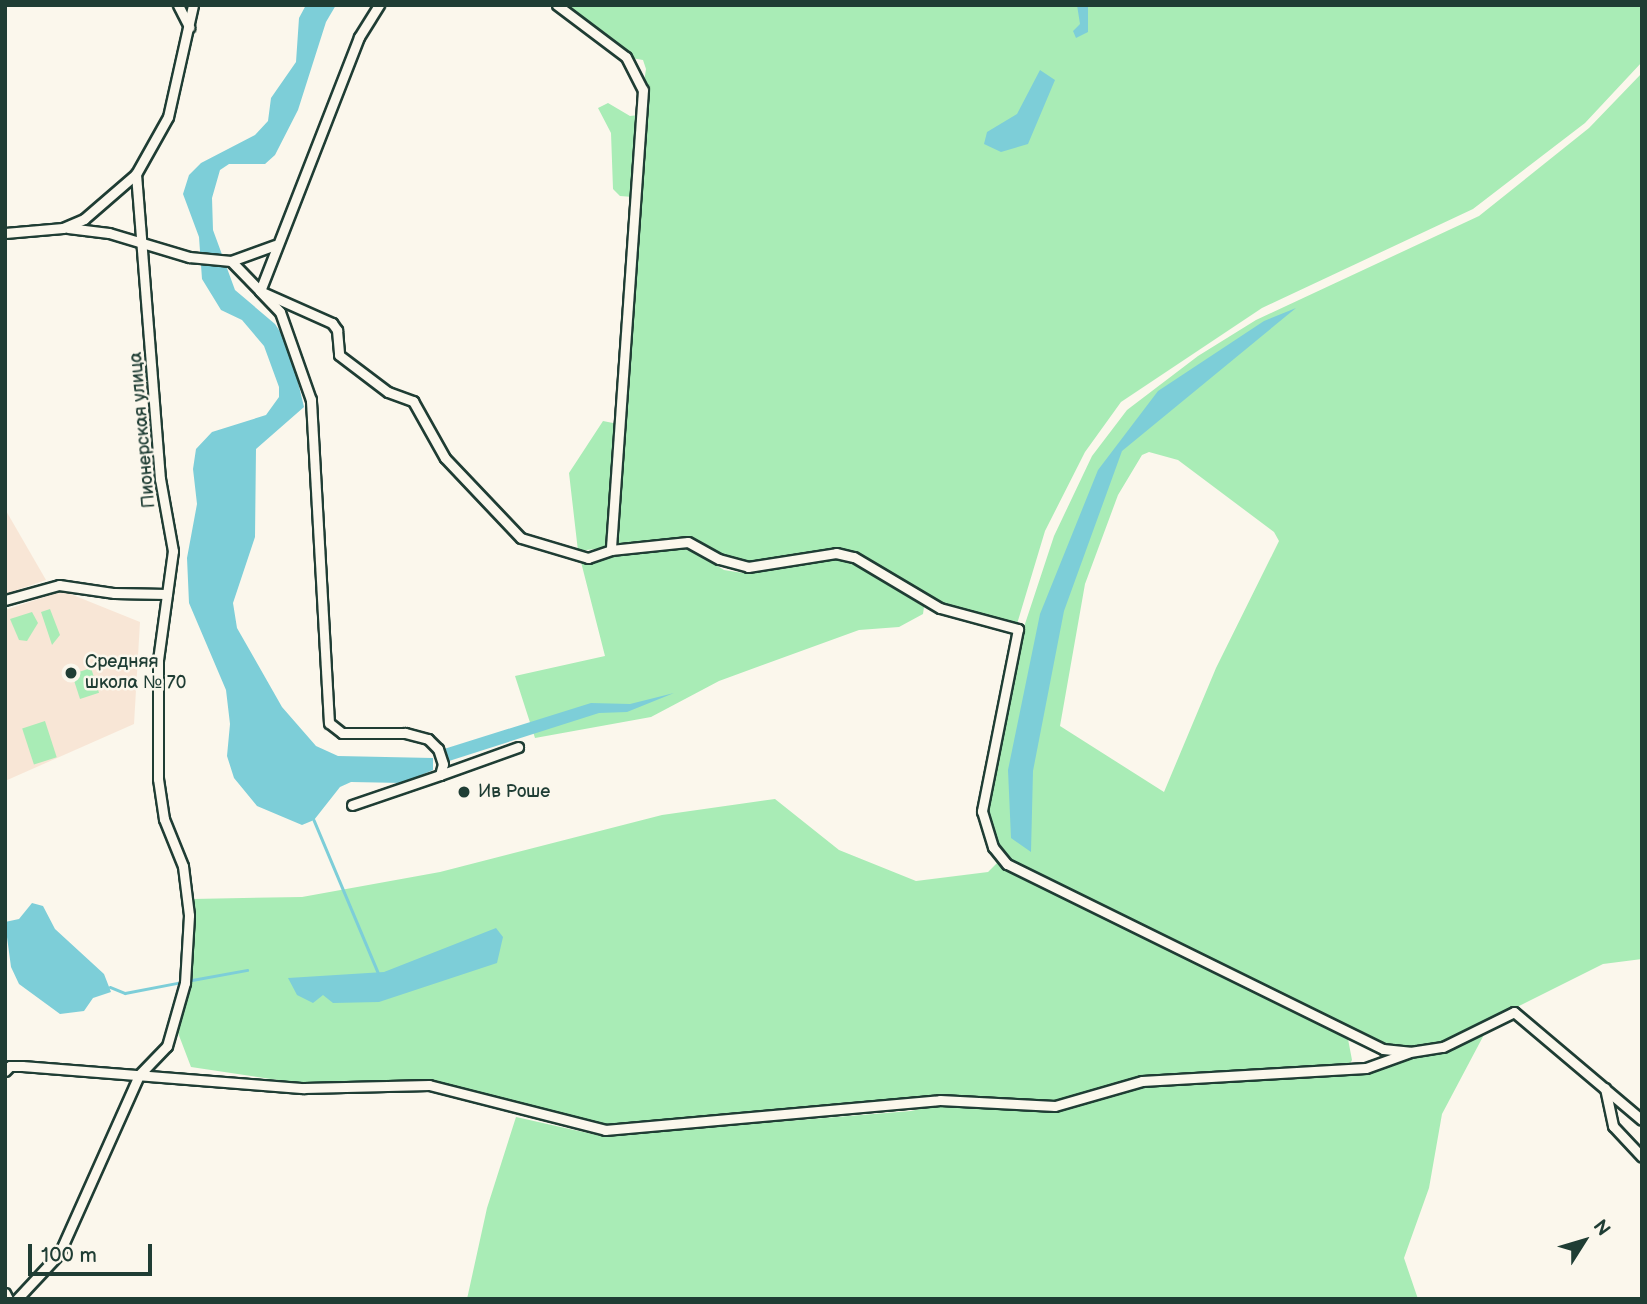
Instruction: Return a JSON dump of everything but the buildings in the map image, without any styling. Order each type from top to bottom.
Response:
[{"type":"street","points":[[178,5],[189,27]]},
{"type":"street","points":[[63,228],[84,219],[136,174],[168,117],[193,5]]},
{"type":"street","points":[[260,291],[275,245],[359,37],[379,5]]},
{"type":"street","points":[[557,5],[626,57],[643,90],[611,550]]},
{"type":"street","name":"Пионерская улица","points":[[136,174],[144,247],[160,479],[173,551],[158,660],[158,779],[164,819],[183,866],[189,915],[185,983],[167,1046],[139,1075]]},
{"type":"street","points":[[5,233],[63,228],[88,229],[144,247],[188,257],[230,261],[275,245]]},
{"type":"street","points":[[230,261],[280,312],[311,400],[329,723],[342,733],[405,733],[428,739],[438,749],[443,764],[440,775]]},
{"type":"street","points":[[260,291],[332,323],[337,330],[339,355],[388,392],[413,401],[444,458],[521,538],[588,558],[611,550],[688,542],[719,559],[748,567],[836,553],[855,557],[940,608],[1018,629],[982,799],[988,836],[1000,857],[1353,1035],[1383,1049],[1410,1052]]},
{"type":"street","points":[[5,600],[59,585],[114,593],[167,594]]},
{"type":"street","points":[[352,805],[518,747]]},
{"type":"street","points":[[5,1071],[10,1066],[22,1066],[304,1088],[429,1085],[606,1130],[940,1100],[1055,1106],[1142,1081],[1366,1068],[1410,1052],[1443,1047],[1514,1012],[1642,1120]]},
{"type":"street","points":[[16,1299],[60,1254],[139,1075]]},
{"type":"street","points":[[1605,1088],[1613,1126],[1642,1157]]},
{"type":"street","points":[[5,1293],[8,1299]]},
{"type":"shaded area","points":[[5,509],[46,580],[5,594]]},
{"type":"shaded area","name":"Средняя школа № 70","points":[[63,591],[140,622],[134,724],[5,781],[5,610]]},
{"type":"green space","points":[[559,5],[1642,5],[1642,62],[1585,123],[1473,209],[1262,308],[1121,402],[1085,452],[1045,531],[1017,624],[942,606],[848,552],[746,566],[688,538],[578,551],[569,473],[603,421],[618,424],[633,197],[620,196],[613,189],[611,133],[598,108],[608,103],[630,116],[639,115],[646,69],[643,60],[631,58]]},
{"type":"green space","points":[[1642,73],[1642,959],[1603,964],[1449,1041],[1410,1049],[1384,1046],[1004,856],[997,846],[985,799],[1022,633],[1054,536],[1092,456],[1127,410],[1198,356],[1256,320],[1479,216],[1589,128]],"holes":[[[1149,452],[1178,460],[1274,532],[1279,541],[1216,668],[1164,792],[1060,726],[1085,584],[1118,495],[1142,455]]]},
{"type":"green space","points":[[672,548],[693,551],[724,570],[743,573],[824,558],[846,559],[924,607],[923,614],[899,627],[859,630],[719,681],[651,717],[535,738],[515,676],[605,656],[581,562]]},
{"type":"green space","points":[[50,609],[60,635],[52,645],[41,612]]},
{"type":"green space","points":[[32,612],[38,623],[27,641],[19,640],[10,619]]},
{"type":"green space","points":[[91,668],[99,693],[80,699],[72,674]]},
{"type":"green space","points":[[45,721],[57,757],[34,765],[22,728]]},
{"type":"green space","points":[[775,799],[839,850],[916,881],[988,872],[999,861],[1342,1033],[1348,1039],[1352,1060],[1349,1066],[1271,1073],[1169,1075],[1062,1102],[942,1095],[607,1126],[425,1080],[305,1084],[191,1067],[175,1025],[188,986],[195,923],[192,899],[302,897],[440,872],[662,815]]},
{"type":"green space","points":[[1487,1029],[1442,1114],[1429,1188],[1404,1258],[1418,1299],[467,1299],[487,1208],[516,1117],[601,1136],[911,1111],[941,1104],[1036,1107],[1169,1080],[1365,1072]]},
{"type":"water","points":[[306,5],[336,5],[326,22],[298,110],[275,155],[265,164],[229,164],[220,170],[212,198],[213,230],[235,290],[275,324],[289,345],[304,407],[256,449],[255,537],[233,603],[237,628],[282,707],[316,746],[338,756],[433,758],[433,770],[403,783],[351,782],[340,787],[314,820],[302,825],[257,806],[234,778],[227,756],[230,724],[226,690],[189,603],[187,558],[197,504],[193,469],[196,449],[212,432],[266,415],[279,397],[279,387],[264,346],[242,320],[221,310],[202,279],[199,237],[183,194],[189,175],[201,163],[255,135],[268,121],[271,98],[296,62],[299,18]]},
{"type":"water","points":[[1077,5],[1088,5],[1088,32],[1076,38],[1073,31],[1080,24]]},
{"type":"water","points":[[1040,70],[1055,80],[1028,144],[1001,152],[984,144],[987,132],[1017,114]]},
{"type":"water","points":[[1296,308],[1122,451],[1064,611],[1033,771],[1031,852],[1011,838],[1008,770],[1040,614],[1098,470],[1158,391],[1264,321]]},
{"type":"water","points":[[674,693],[627,712],[599,713],[449,761],[444,749],[591,703],[630,704]]},
{"type":"water","points":[[32,903],[43,906],[55,929],[104,974],[111,992],[93,998],[84,1011],[60,1014],[19,984],[11,967],[5,922],[19,919]]},
{"type":"water","points":[[496,928],[503,937],[497,963],[379,1002],[333,1003],[323,995],[313,1003],[297,995],[288,978],[384,972]]},
{"type":"waterway","points":[[314,820],[378,972]]},
{"type":"waterway","points":[[192,980],[247,970]]},
{"type":"waterway","points":[[110,987],[125,993],[177,983]]},
{"type":"place","name":"Средняя школа № 70","points":[[71,673]]},
{"type":"place","name":"Ив Роше","points":[[464,792]]}]
